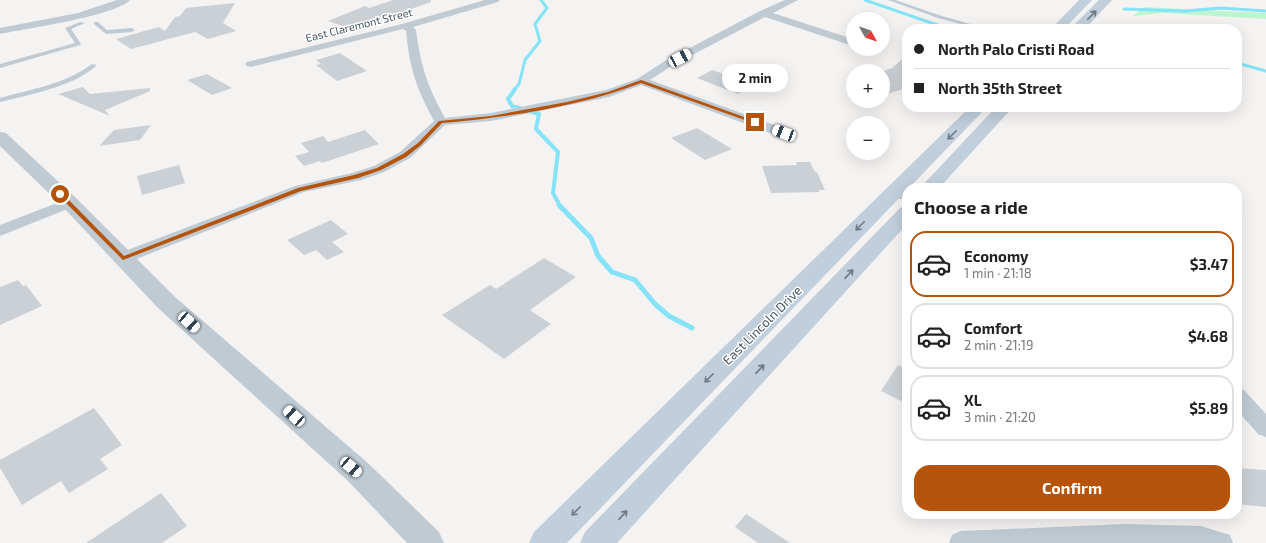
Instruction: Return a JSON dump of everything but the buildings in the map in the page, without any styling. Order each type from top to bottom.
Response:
[{"type":"main road","points":[[1062,24],[1086,0]]},
{"type":"main road","points":[[1083,24],[1106,0]]},
{"type":"main road","name":"East Lincoln Drive","points":[[917,183],[975,112]]},
{"type":"main road","points":[[934,183],[1000,112]]},
{"type":"main road","name":"East Lincoln Drive","points":[[544,543],[902,201]]},
{"type":"main road","name":"East Lincoln Drive","points":[[596,543],[902,201]]},
{"type":"street","points":[[0,31],[105,9],[125,0]]},
{"type":"street","name":"East Claremont Street","points":[[251,64],[405,26],[495,0]]},
{"type":"street","points":[[123,258],[300,189],[356,177],[379,169],[420,144],[441,122],[491,117],[527,111],[602,95],[641,81],[670,63],[763,13],[793,0]]},
{"type":"street","points":[[763,13],[816,29],[846,40]]},
{"type":"street","points":[[70,17],[76,22],[96,23]]},
{"type":"street","points":[[405,26],[411,30],[414,58],[423,89],[441,122]]},
{"type":"street","points":[[641,81],[784,133]]},
{"type":"street","points":[[0,137],[70,203],[166,302],[359,474],[428,543]]},
{"type":"street","points":[[0,232],[70,203]]},
{"type":"street","points":[[1242,402],[1266,428]]},
{"type":"street","points":[[961,543],[1124,535],[1201,538],[1221,543]]},
{"type":"lane","points":[[890,0],[940,17],[966,24]]},
{"type":"lane","points":[[0,66],[78,44],[68,28],[82,23]]},
{"type":"lane","points":[[96,23],[106,32],[132,30]]},
{"type":"lane","points":[[0,100],[72,78],[84,73],[94,65]]},
{"type":"green space","points":[[1144,7],[1266,13],[1266,19],[1162,13],[1133,16]]},
{"type":"waterway","points":[[514,90],[519,84],[525,60],[540,41],[535,24],[547,8],[541,0]]},
{"type":"waterway","points":[[865,0],[935,24]]},
{"type":"waterway","points":[[1124,9],[1185,11],[1221,8],[1266,11]]},
{"type":"waterway","points":[[1242,64],[1266,71]]},
{"type":"waterway","points":[[515,89],[508,99],[512,106],[539,114],[536,129],[558,152],[553,193],[560,206]]},
{"type":"waterway","points":[[559,205],[591,238],[598,256],[612,272],[635,280],[655,304],[669,316],[692,328]]},
{"type":"route","points":[[60,194],[123,258],[300,189],[356,177],[379,169],[420,144],[441,122],[491,117],[589,99],[631,86],[641,81],[755,122]]}]
